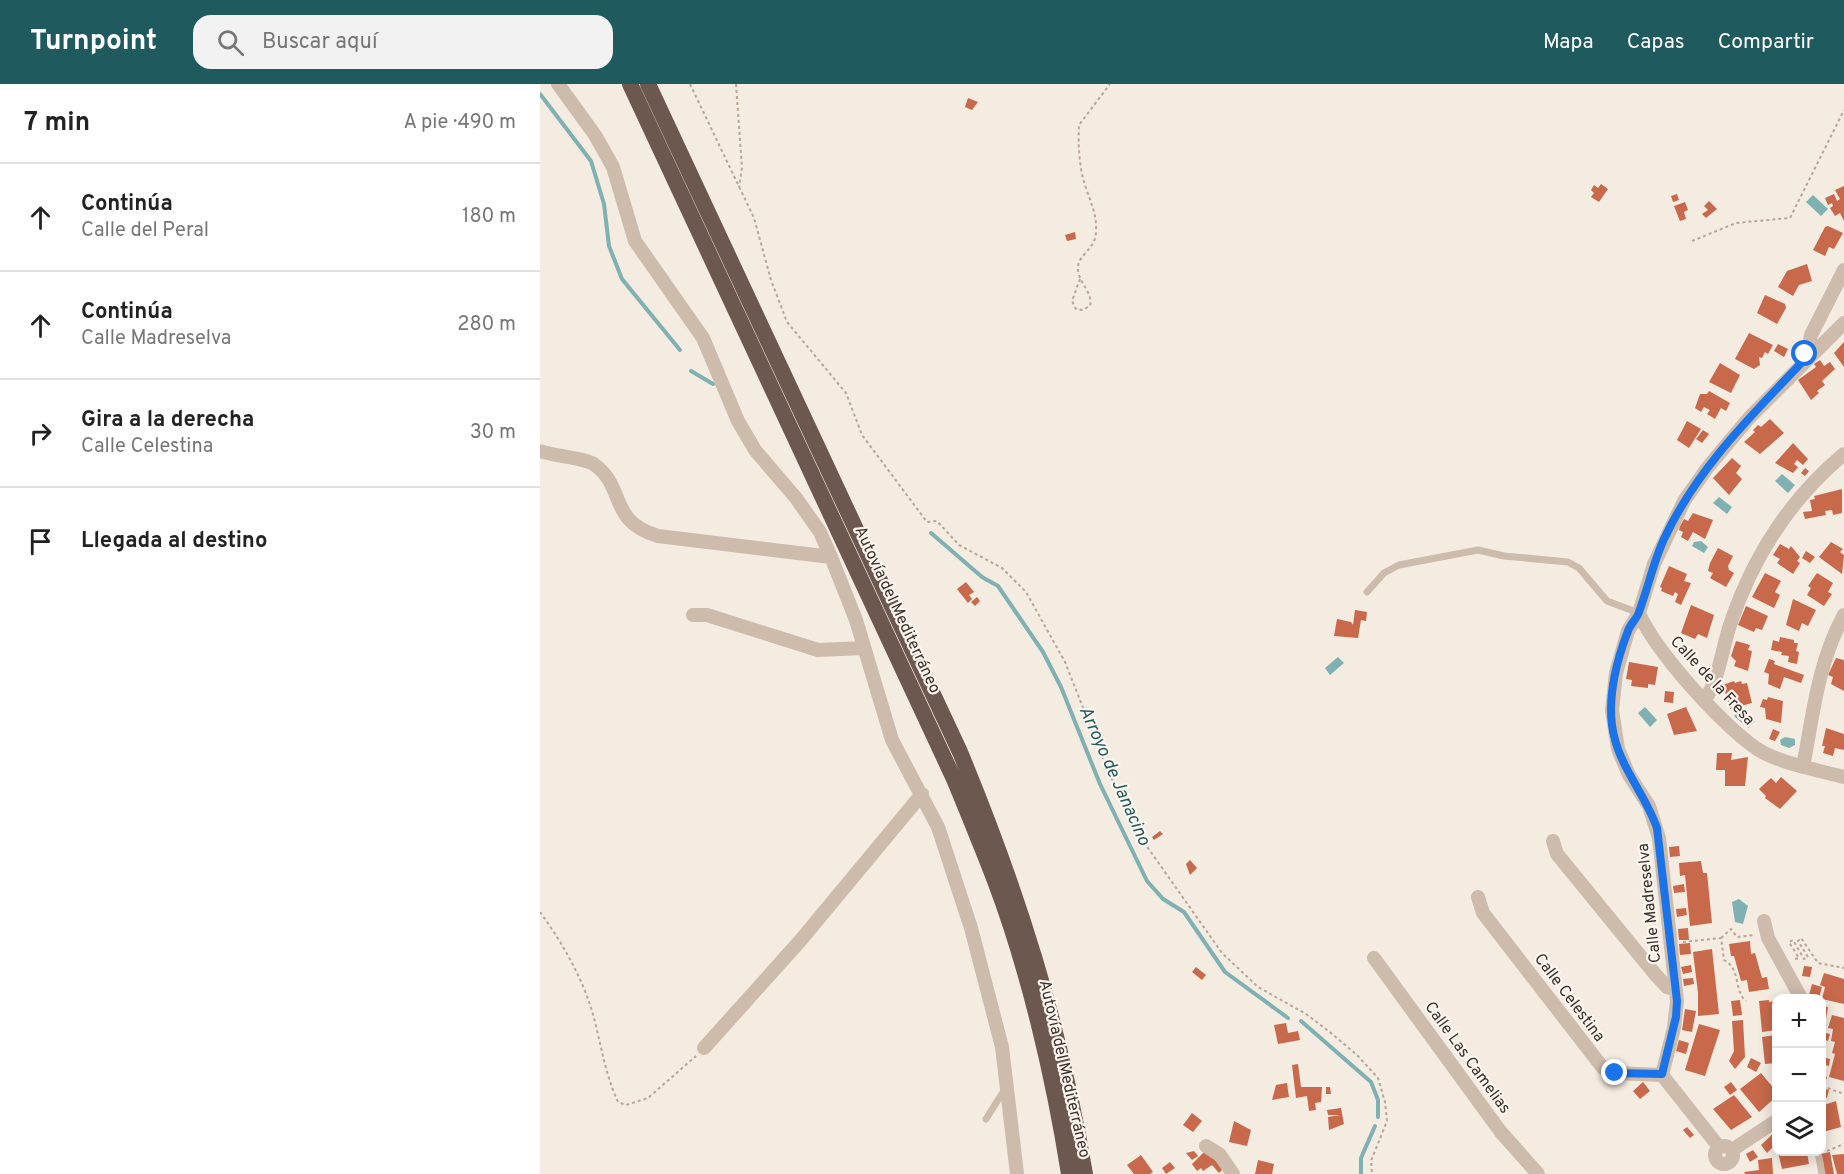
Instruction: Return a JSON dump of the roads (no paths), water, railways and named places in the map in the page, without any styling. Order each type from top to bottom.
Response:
[{"type":"highway","name":"Autovía del Mediterráneo","points":[[630,84],[904,668],[996,882],[1023,969],[1056,1103],[1069,1174]]},
{"type":"highway","name":"Autovía del Mediterráneo","points":[[648,84],[960,752],[993,832],[1017,898],[1052,1014],[1085,1174]]},
{"type":"street","points":[[558,84],[595,135],[613,166],[635,242],[703,338],[738,421],[755,450],[802,506],[820,532],[831,557],[864,648],[892,740],[938,827],[971,928],[1002,1047],[1017,1174]]},
{"type":"street","points":[[1806,358],[1811,335],[1844,270]]},
{"type":"street","points":[[1826,306],[1844,317]]},
{"type":"street","name":"Calle Madreselva","points":[[1662,1074],[1676,1017],[1676,990],[1671,943],[1657,828],[1649,806],[1623,764],[1612,723],[1612,700],[1616,673],[1628,631],[1639,614],[1663,540],[1696,483],[1749,418],[1806,358],[1844,323]]},
{"type":"street","points":[[540,452],[593,464],[607,481],[628,520],[638,530],[658,536],[831,557]]},
{"type":"street","points":[[1706,700],[1738,601],[1758,558],[1796,502],[1844,454]]},
{"type":"street","name":"Calle de la Fresa","points":[[1639,614],[1654,642],[1706,700],[1750,744],[1774,757],[1844,777]]},
{"type":"street","points":[[693,615],[707,615],[818,650],[864,648]]},
{"type":"street","points":[[1803,767],[1818,685],[1829,648],[1844,615]]},
{"type":"street","points":[[704,1048],[800,940],[921,794]]},
{"type":"street","points":[[1553,841],[1557,854],[1655,974],[1667,987],[1676,990]]},
{"type":"street","name":"Calle Celestina","points":[[1479,897],[1484,913],[1598,1063],[1615,1073],[1662,1074]]},
{"type":"street","points":[[1766,927],[1775,950],[1798,994]]},
{"type":"street","name":"Calle Las Camelias","points":[[1374,958],[1500,1131],[1538,1174]]},
{"type":"street","points":[[1662,1074],[1727,1159],[1772,1124]]},
{"type":"street","points":[[1206,1146],[1220,1155],[1233,1174]]},
{"type":"lane","points":[[1367,592],[1384,573],[1399,565],[1478,550],[1504,556],[1568,562],[1579,568],[1607,601],[1639,614]]},
{"type":"lane","points":[[986,1119],[1007,1085]]},
{"type":"lane","points":[[1819,1156],[1822,1174]]},
{"type":"water","points":[[1813,195],[1828,209],[1821,216],[1806,202]]},
{"type":"water","points":[[1782,474],[1795,485],[1788,493],[1775,481]]},
{"type":"water","points":[[1719,497],[1732,507],[1727,514],[1713,503]]},
{"type":"water","points":[[1701,541],[1708,547],[1704,553],[1692,546],[1694,542]]},
{"type":"water","points":[[1338,657],[1344,663],[1330,675],[1325,668]]},
{"type":"water","points":[[1645,707],[1657,720],[1650,727],[1638,713]]},
{"type":"water","points":[[1742,708],[1755,721],[1748,728],[1734,716]]},
{"type":"water","points":[[1785,737],[1795,739],[1795,745],[1789,748],[1781,745],[1780,740]]},
{"type":"water","points":[[1739,899],[1748,906],[1743,924],[1735,922],[1732,902]]},
{"type":"waterway","name":"Arroyo de Janacino","points":[[540,94],[591,161],[604,204],[609,246],[622,279],[680,350]]},
{"type":"waterway","name":"Arroyo de Janacino","points":[[691,371],[713,384]]},
{"type":"waterway","name":"Arroyo de Janacino","points":[[931,533],[982,577],[998,586],[1043,652],[1061,687],[1100,784],[1147,881],[1163,899],[1184,912],[1225,972],[1288,1018]]},
{"type":"waterway","name":"Arroyo de Janacino","points":[[1301,1021],[1371,1082],[1378,1100],[1378,1117]]},
{"type":"waterway","name":"Arroyo de Janacino","points":[[1361,1174],[1361,1158],[1375,1126]]}]
